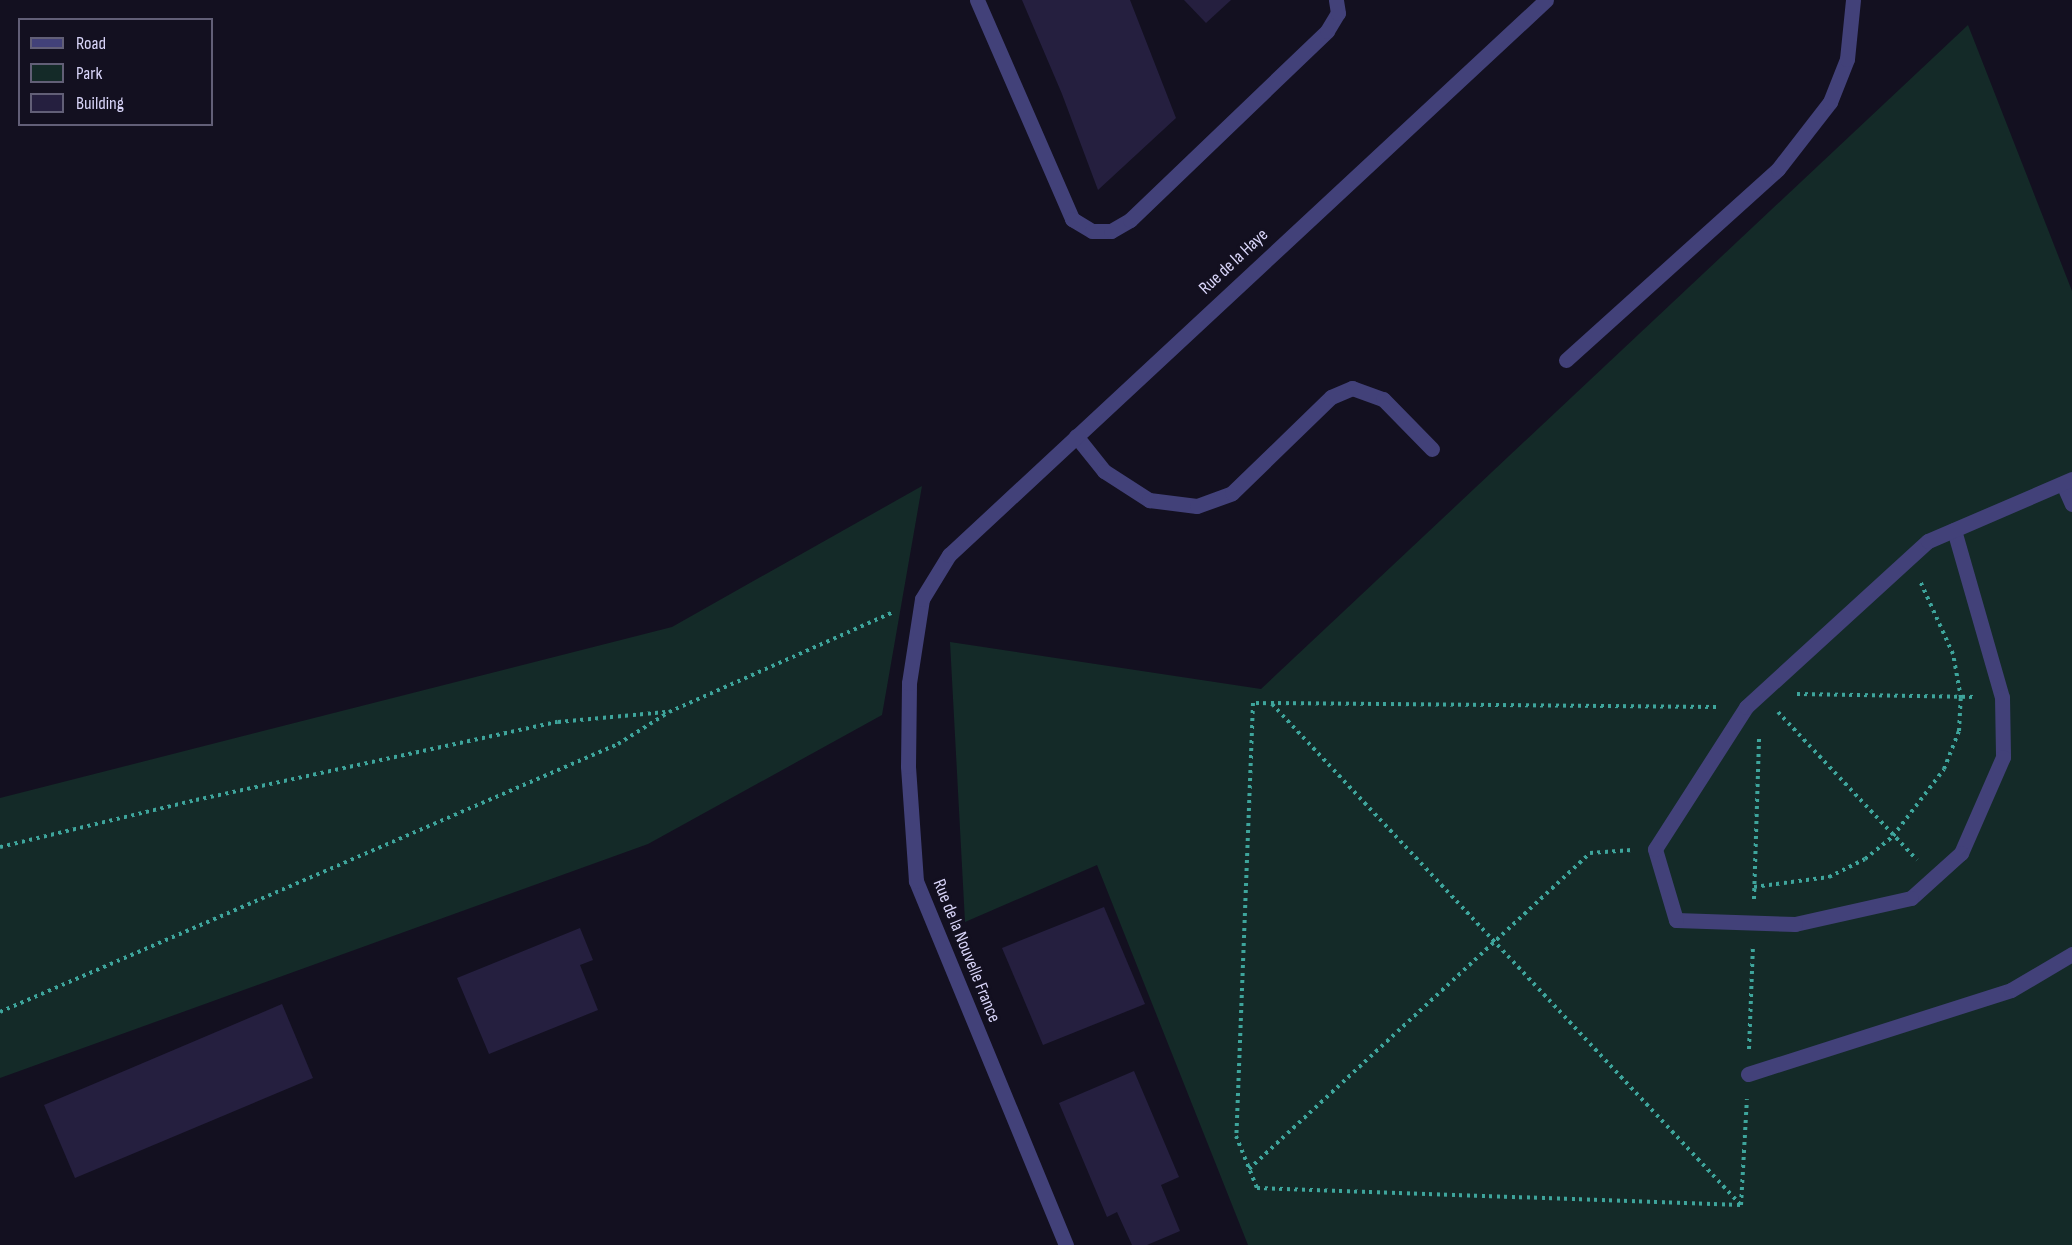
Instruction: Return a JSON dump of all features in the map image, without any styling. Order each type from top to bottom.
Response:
[{"type":"street","points":[[977,0],[1072,219],[1092,231],[1112,231],[1130,220],[1328,31],[1338,13],[1336,0]]},
{"type":"street","name":"Rue de la Haye","points":[[949,555],[1546,0]]},
{"type":"street","points":[[1566,360],[1778,169],[1830,102],[1847,59],[1853,0]]},
{"type":"street","points":[[1076,436],[1104,471],[1149,500],[1197,506],[1232,493],[1331,397],[1352,388],[1383,399],[1432,449]]},
{"type":"street","points":[[1954,530],[2002,697],[2003,758],[1961,853],[1911,898],[1795,924],[1676,920],[1655,849],[1746,707],[1928,541],[1954,530],[2068,482],[2072,504]]},
{"type":"street","name":"Rue de la Nouvelle France","points":[[949,555],[922,599],[909,683],[908,766],[916,881],[1066,1245]]},
{"type":"street","points":[[1748,1074],[2011,990],[2072,954]]},
{"type":"path","points":[[1754,886],[1829,877],[1865,859],[1893,836],[1944,770],[1959,731],[1961,698],[1953,654],[1909,559]]},
{"type":"path","points":[[0,1011],[618,744],[669,712],[922,599]]},
{"type":"path","points":[[1760,694],[2002,697]]},
{"type":"path","points":[[1760,694],[1934,877]]},
{"type":"path","points":[[1742,1205],[1754,923],[1760,694]]},
{"type":"path","points":[[1742,1205],[1257,1188],[1236,1136],[1253,703],[1746,707]]},
{"type":"path","points":[[1271,703],[1742,1205]]},
{"type":"path","points":[[0,847],[196,800],[558,722],[669,712]]},
{"type":"path","points":[[1249,1169],[1590,853],[1655,849]]},
{"type":"green space","points":[[1968,25],[2072,291],[2072,1245],[1248,1245],[1097,865],[965,922],[950,642],[1261,689]]},
{"type":"green space","points":[[922,486],[882,715],[648,844],[0,1078],[0,798],[672,627]]},
{"type":"building","points":[[1022,0],[1130,0],[1176,118],[1098,190],[1062,94]]},
{"type":"building","points":[[1184,0],[1231,0],[1206,23]]},
{"type":"building","points":[[1104,907],[1145,1004],[1043,1045],[1002,948]]},
{"type":"building","points":[[580,928],[593,960],[580,965],[598,1010],[489,1054],[457,978]]},
{"type":"building","points":[[282,1004],[313,1078],[75,1178],[44,1105]]},
{"type":"building","points":[[1134,1071],[1179,1177],[1161,1185],[1180,1231],[1147,1245],[1132,1245],[1117,1212],[1107,1217],[1059,1103]]}]
